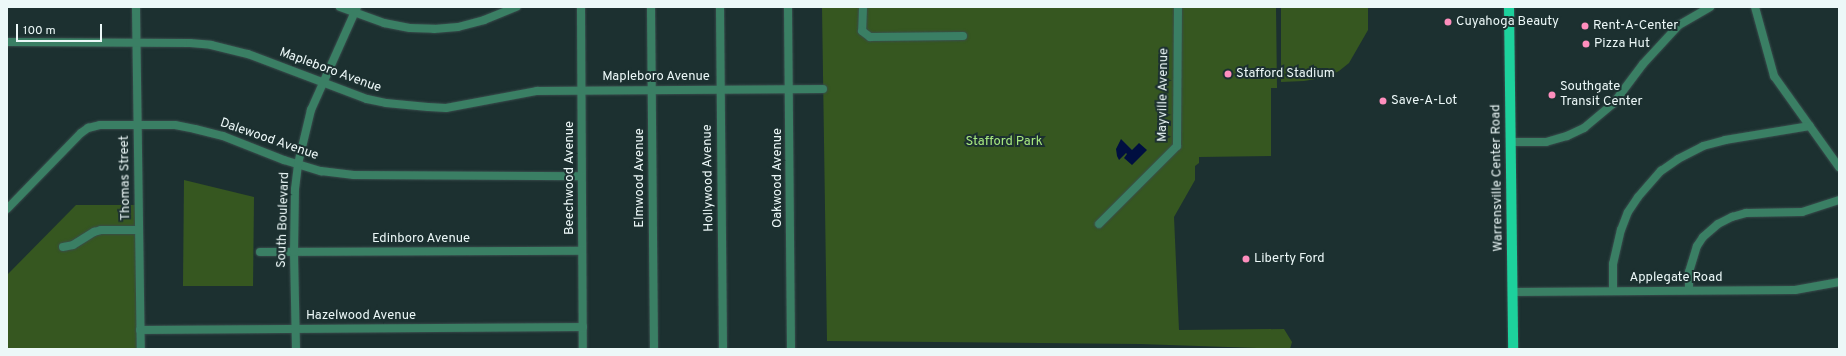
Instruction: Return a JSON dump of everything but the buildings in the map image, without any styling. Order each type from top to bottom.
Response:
[{"type":"main road","name":"Warrensville Center Road","points":[[1509,7],[1512,349]]},
{"type":"street","name":"Thomas Street","points":[[136,7],[136,125],[141,349]]},
{"type":"street","points":[[340,7],[355,10],[384,23],[410,28],[434,29],[458,27],[484,20],[501,10],[516,7]]},
{"type":"street","name":"Beechwood Avenue","points":[[581,7],[583,349]]},
{"type":"street","name":"Elmwood Avenue","points":[[651,7],[654,349]]},
{"type":"street","name":"Hollywood Avenue","points":[[720,7],[723,349]]},
{"type":"street","name":"Oakwood Avenue","points":[[788,7],[791,349]]},
{"type":"street","points":[[863,7],[862,31],[870,37],[963,36]]},
{"type":"street","name":"Mayville Avenue","points":[[1099,224],[1177,146],[1178,7]]},
{"type":"street","points":[[1510,142],[1546,142],[1567,136],[1584,128],[1613,104],[1642,64],[1679,26],[1710,7]]},
{"type":"street","points":[[1755,7],[1774,76],[1839,167]]},
{"type":"street","name":"South Boulevard","points":[[296,349],[294,252],[295,189],[298,164],[311,110],[355,10]]},
{"type":"street","name":"Mapleboro Avenue","points":[[7,42],[190,43],[231,49],[367,98],[386,103],[428,107],[446,108],[537,91],[823,89]]},
{"type":"street","name":"Dalewood Avenue","points":[[7,209],[81,133],[88,128],[100,125],[175,126],[210,132],[298,164],[321,170],[354,175],[581,176]]},
{"type":"street","points":[[1613,289],[1613,264],[1617,245],[1626,218],[1638,197],[1661,171],[1678,159],[1702,146],[1725,140],[1810,126]]},
{"type":"street","points":[[1689,290],[1690,272],[1697,246],[1703,237],[1718,224],[1746,213],[1802,212],[1839,200]]},
{"type":"street","points":[[64,247],[73,245],[94,232],[101,230],[139,230]]},
{"type":"street","name":"Edinboro Avenue","points":[[260,252],[582,251]]},
{"type":"street","name":"Applegate Road","points":[[1512,292],[1613,289],[1795,290],[1839,282]]},
{"type":"street","name":"Hazelwood Avenue","points":[[140,330],[583,326]]},
{"type":"green space","name":"Stafford Park","points":[[822,7],[1276,7],[1277,88],[1271,88],[1271,156],[1199,157],[1199,163],[1195,166],[1195,180],[1174,217],[1179,330],[1284,329],[1292,342],[1290,349],[1140,344],[827,341]]},
{"type":"green space","points":[[1281,7],[1368,7],[1368,30],[1349,63],[1339,71],[1327,77],[1304,81],[1281,82]]},
{"type":"green space","points":[[184,180],[254,197],[253,286],[183,286]]},
{"type":"green space","points":[[76,205],[138,205],[141,348],[7,349],[7,275]]},
{"type":"shaded area","points":[[1121,139],[1132,150],[1139,143],[1147,150],[1132,165],[1124,158],[1127,154],[1126,153],[1119,160],[1117,156],[1116,149]]},
{"type":"place","name":"Cuyahoga Beauty","points":[[1448,22]]},
{"type":"place","name":"Rent-A-Center","points":[[1585,26]]},
{"type":"place","name":"Pizza Hut","points":[[1586,44]]},
{"type":"place","name":"Stafford Stadium","points":[[1228,74]]},
{"type":"place","name":"Southgate Transit Center","points":[[1552,95]]},
{"type":"place","name":"Save-A-Lot","points":[[1383,101]]},
{"type":"place","name":"Liberty Ford","points":[[1246,259]]}]
